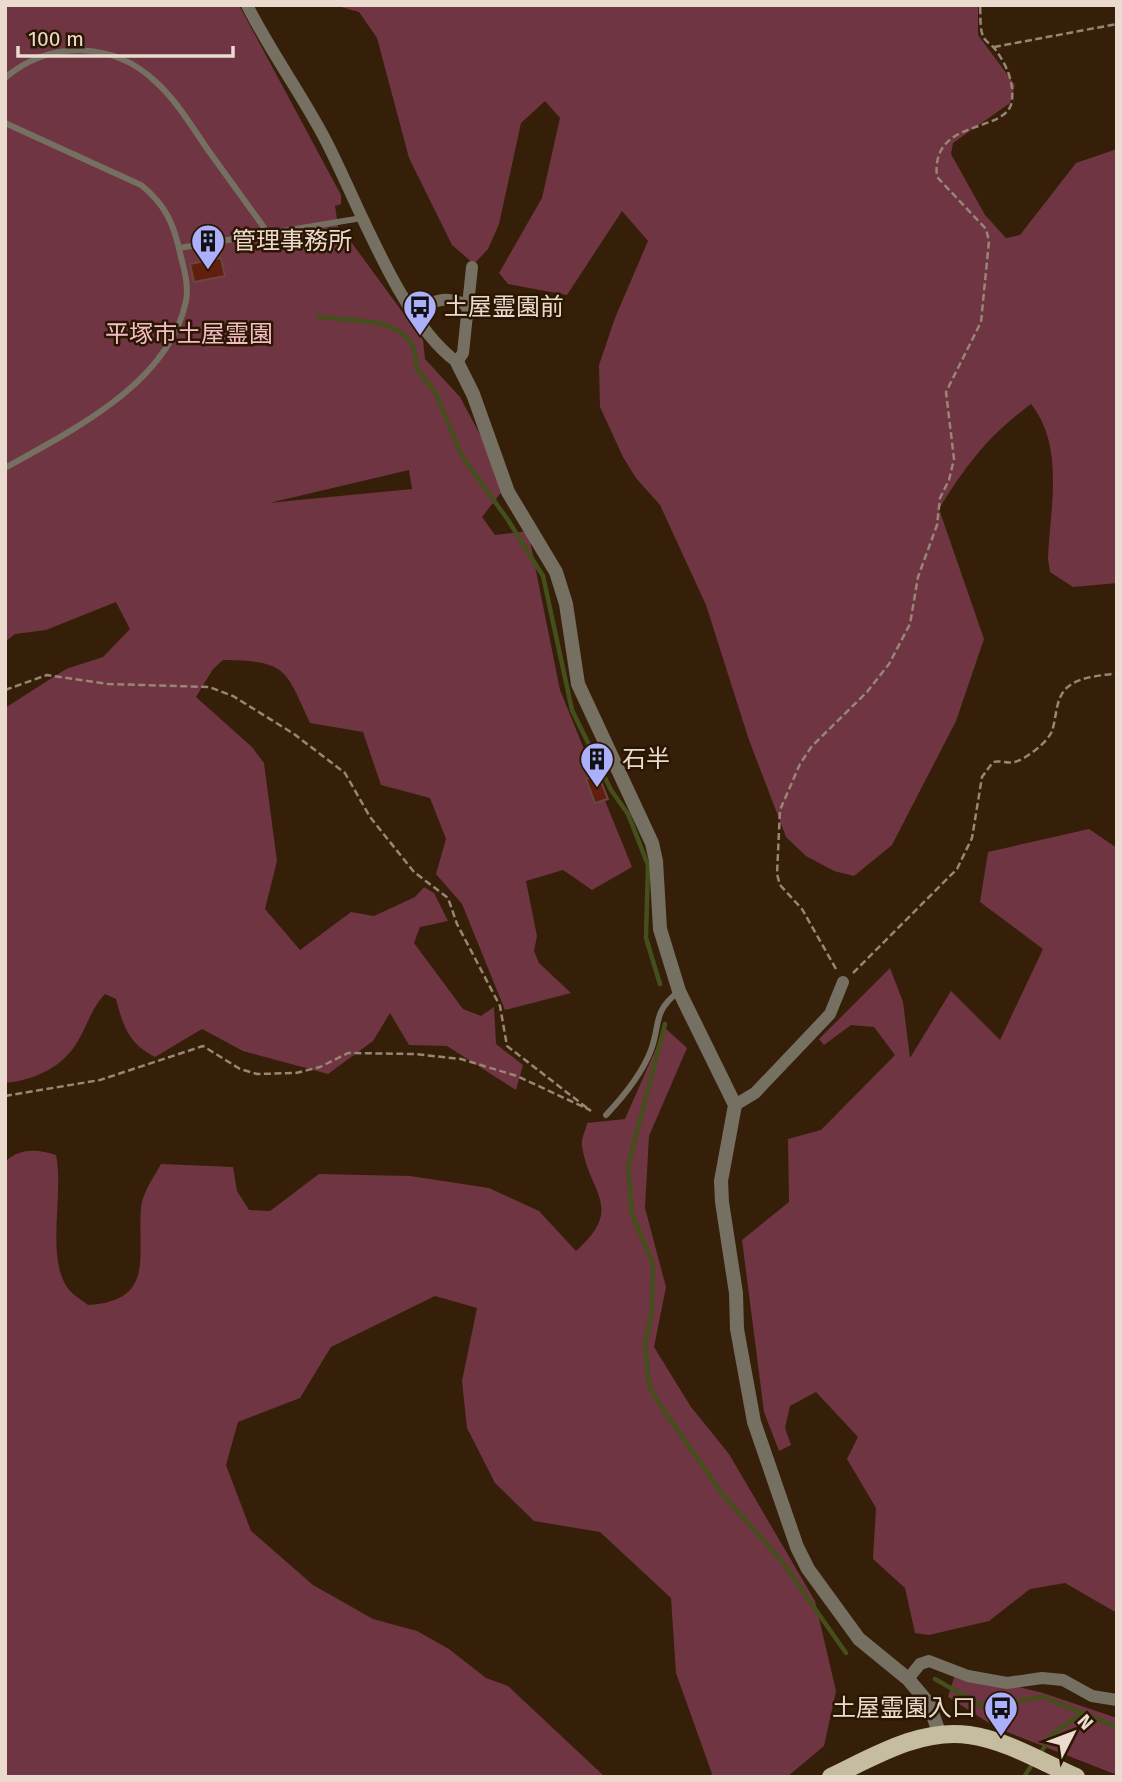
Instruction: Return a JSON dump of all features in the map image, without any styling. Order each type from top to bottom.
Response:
[{"type":"main road","points":[[831,1777],[898,1745],[940,1735],[969,1735],[1076,1777]]},
{"type":"street","points":[[247,5],[324,137],[362,218],[415,313],[443,352],[457,362],[473,394],[508,492],[556,572],[566,604],[578,684],[652,843],[656,861],[660,929],[679,991],[735,1105],[724,1160],[722,1202],[734,1283],[737,1329],[754,1422],[797,1547],[808,1569],[859,1639],[908,1679],[929,1704],[940,1735]]},
{"type":"street","points":[[457,362],[463,353],[472,267]]},
{"type":"street","points":[[415,313],[438,299],[452,298],[469,306]]},
{"type":"street","points":[[735,1105],[755,1093],[830,1014],[843,982]]},
{"type":"street","points":[[908,1679],[920,1664],[929,1661],[968,1676],[1007,1683],[1063,1680],[1092,1696],[1117,1700]]},
{"type":"lane","points":[[5,78],[15,70],[53,52],[74,49],[115,56],[137,66],[169,95],[268,233]]},
{"type":"lane","points":[[5,123],[141,186],[160,202],[170,217],[187,284],[186,301],[166,349],[120,397],[5,468]]},
{"type":"lane","points":[[179,247],[362,218]]},
{"type":"lane","points":[[606,1115],[620,1100],[650,1053],[662,1004],[679,991]]},
{"type":"path","points":[[980,5],[983,37],[994,47],[1013,83],[1009,110],[1001,117],[957,134],[945,145],[936,168],[937,177],[986,229],[989,241],[981,322],[946,392],[954,459],[949,480],[940,498],[937,525],[918,577],[910,624],[878,679],[805,754],[780,810],[777,874],[780,885],[802,909],[843,982],[957,870],[972,838],[982,777],[993,762],[1012,763],[1044,740],[1053,730],[1057,708],[1069,686],[1078,681],[1117,673]]},
{"type":"path","points":[[994,47],[1117,24]]},
{"type":"path","points":[[5,690],[47,675],[108,684],[209,687],[233,696],[294,734],[345,773],[365,810],[414,872],[448,898],[457,924],[500,1006],[507,1046],[592,1111]]},
{"type":"path","points":[[5,1096],[100,1080],[203,1046],[240,1069],[257,1074],[296,1073],[320,1067],[348,1053],[414,1054],[461,1059],[516,1076],[606,1115]]},
{"type":"green space","name":"平塚市土屋霊園","points":[[5,5],[239,5],[341,195],[341,204],[335,206],[339,232],[346,235],[423,340],[425,359],[460,397],[507,485],[482,517],[495,535],[528,531],[560,690],[632,867],[592,890],[563,870],[526,881],[537,936],[534,951],[539,963],[571,993],[505,1010],[462,904],[436,874],[446,839],[430,798],[381,785],[363,732],[310,723],[288,679],[281,671],[260,663],[223,660],[213,669],[196,697],[252,747],[264,763],[277,861],[265,909],[300,950],[351,912],[374,916],[415,897],[424,887],[434,893],[448,921],[420,927],[414,943],[463,1009],[481,1016],[494,1007],[496,1044],[523,1065],[516,1090],[447,1046],[409,1045],[390,1013],[373,1041],[328,1074],[243,1051],[202,1029],[155,1057],[133,1040],[121,1018],[116,999],[105,994],[78,1041],[64,1058],[47,1071],[27,1079],[5,1083],[5,708],[66,669],[103,657],[130,629],[116,602],[46,630],[15,634],[5,642]],"holes":[[[409,470],[412,489],[270,503]]]},
{"type":"green space","points":[[334,5],[978,5],[978,35],[1015,85],[1010,103],[953,143],[951,154],[985,215],[1006,238],[1020,235],[1076,163],[1117,149],[1117,583],[1073,587],[1050,572],[1048,559],[1052,458],[1042,421],[1031,404],[979,452],[939,509],[984,639],[956,721],[892,845],[854,876],[834,871],[806,856],[786,837],[749,740],[706,605],[660,505],[636,478],[623,457],[600,407],[599,365],[615,318],[648,241],[622,211],[567,295],[508,284],[499,273],[542,198],[560,118],[545,101],[521,123],[499,224],[488,249],[474,264],[452,245],[409,158],[377,38],[359,12]]},
{"type":"green space","points":[[1089,829],[1117,848],[1117,1613],[1065,1583],[1030,1589],[989,1621],[929,1635],[915,1633],[905,1588],[873,1559],[876,1508],[847,1459],[858,1437],[816,1392],[790,1406],[785,1428],[791,1445],[779,1451],[764,1412],[742,1240],[789,1202],[788,1139],[821,1130],[895,1055],[874,1027],[851,1025],[824,1045],[819,1039],[890,968],[903,1002],[910,1058],[951,991],[1000,1040],[1043,949],[980,902],[988,852]]},
{"type":"green space","points":[[665,1028],[687,1048],[649,1136],[645,1208],[666,1287],[654,1347],[691,1407],[729,1454],[815,1601],[836,1691],[824,1746],[787,1777],[709,1777],[712,1774],[676,1673],[671,1598],[600,1532],[534,1521],[495,1483],[467,1428],[462,1381],[477,1308],[435,1296],[331,1347],[300,1398],[238,1422],[226,1465],[251,1531],[313,1585],[373,1619],[417,1631],[449,1649],[486,1678],[508,1686],[605,1777],[5,1777],[5,1162],[16,1154],[29,1151],[56,1155],[56,1242],[61,1274],[67,1287],[88,1305],[110,1302],[124,1295],[134,1285],[139,1273],[142,1202],[161,1164],[233,1167],[237,1191],[249,1210],[270,1211],[319,1174],[410,1176],[489,1188],[539,1211],[576,1251],[599,1222],[601,1210],[600,1199],[582,1145],[587,1123],[625,1119]]},
{"type":"green space","points":[[956,1671],[1043,1693],[1117,1718],[1117,1775],[997,1728],[948,1697]]},
{"type":"building","name":"管理事務所","points":[[221,258],[225,276],[194,282],[190,264]]},
{"type":"building","name":"石半","points":[[598,774],[608,799],[595,803],[586,779]]},
{"type":"waterway","points":[[318,316],[382,324],[396,329],[407,338],[414,350],[416,368],[435,392],[462,456],[508,520],[543,576],[572,710],[611,790],[628,814],[648,865],[646,938],[660,984]]},
{"type":"waterway","points":[[665,1024],[628,1166],[632,1214],[653,1264],[652,1313],[645,1343],[649,1385],[723,1495],[781,1560],[846,1653]]},
{"type":"waterway","points":[[935,1679],[982,1706],[1043,1697],[1117,1727]]},
{"type":"waterway","points":[[1039,1756],[1051,1735],[1080,1714]]},
{"type":"waterway","points":[[1024,1777],[1033,1763]]},
{"type":"place","name":"管理事務所","points":[[208,271]]},
{"type":"place","name":"土屋霊園前","points":[[420,337]]},
{"type":"place","name":"石半","points":[[597,789]]},
{"type":"place","name":"土屋霊園入口","points":[[1001,1738]]}]
